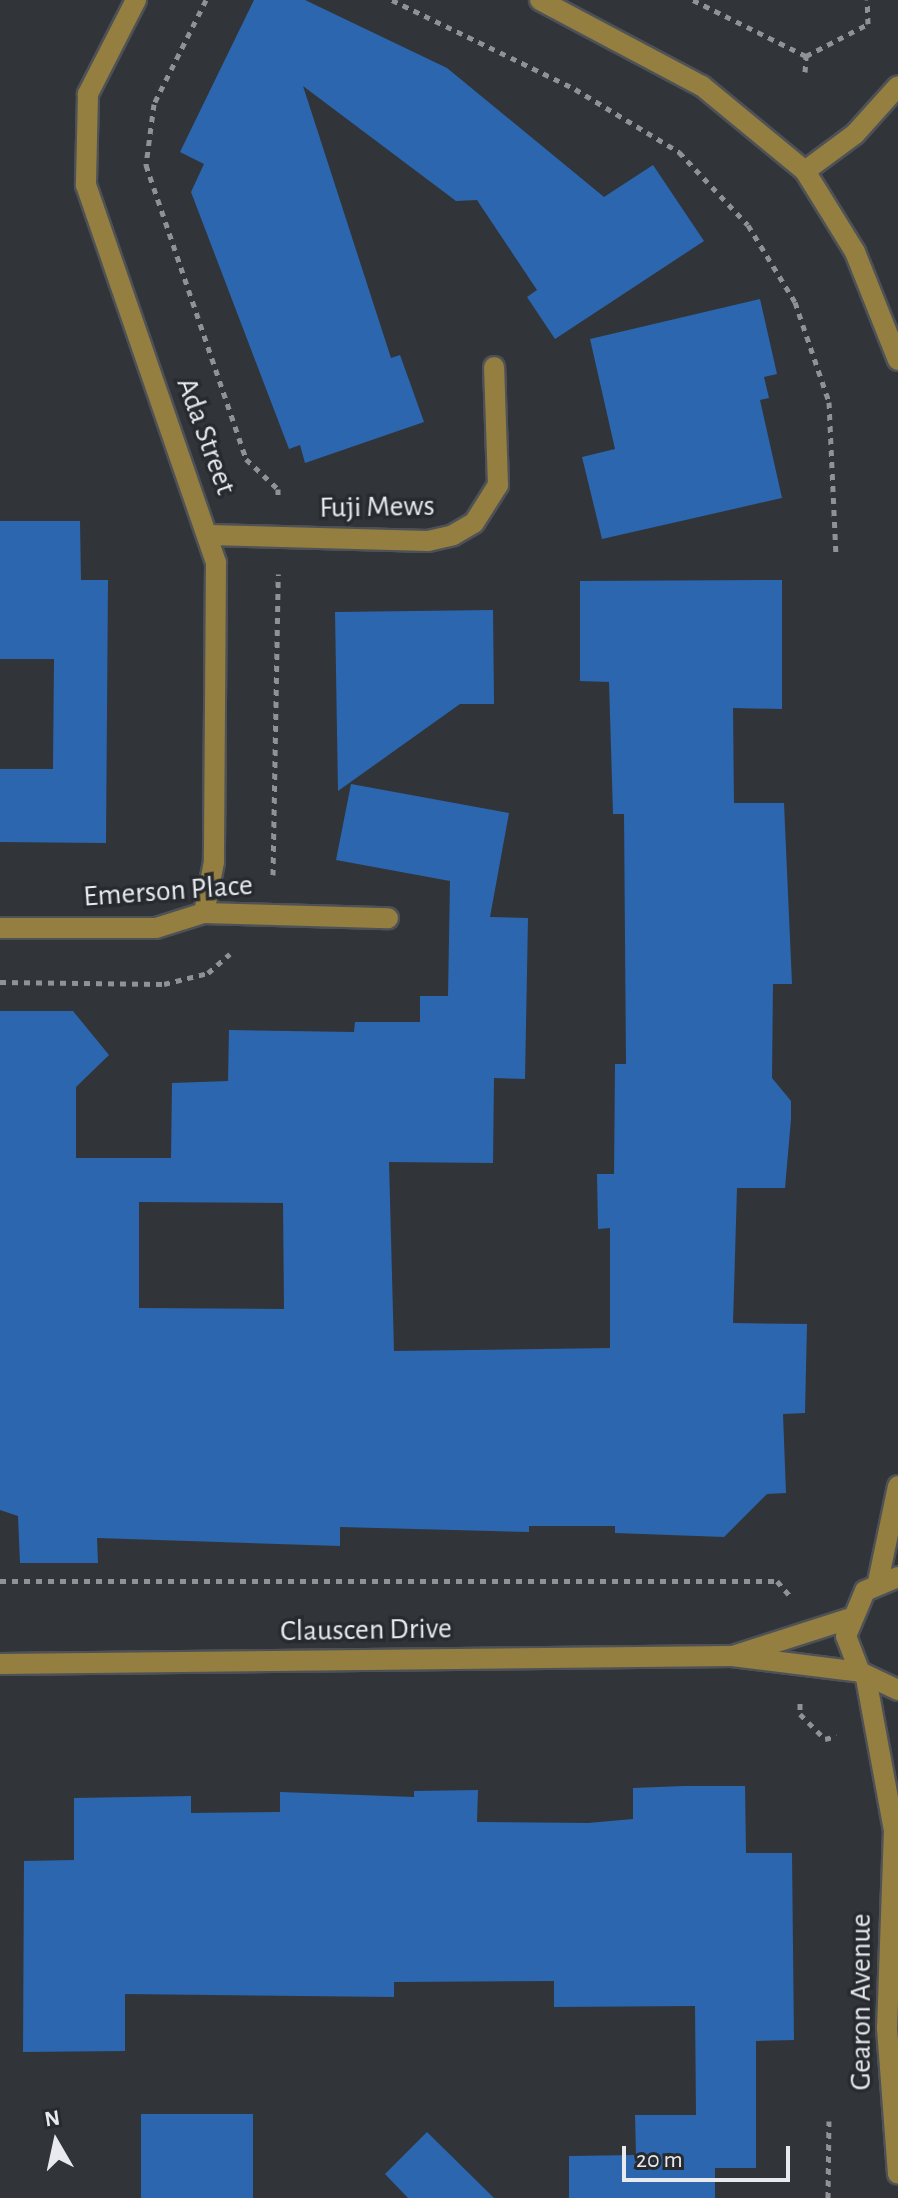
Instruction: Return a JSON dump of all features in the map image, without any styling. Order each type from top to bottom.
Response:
[{"type":"street","name":"Ada Street","points":[[136,0],[88,94],[86,185],[210,535],[216,562],[214,862],[204,913]]},
{"type":"street","points":[[540,0],[702,86],[805,171],[855,252],[898,360]]},
{"type":"street","points":[[805,171],[855,134],[898,86]]},
{"type":"street","name":"Fuji Mews","points":[[210,535],[428,541],[463,529],[498,485],[494,367]]},
{"type":"street","name":"Emerson Place","points":[[0,928],[156,928],[181,926],[204,913],[388,918]]},
{"type":"street","points":[[848,1619],[888,1579],[898,1486]]},
{"type":"street","name":"Clauscen Drive","points":[[732,1656],[848,1619]]},
{"type":"street","name":"Gearon Avenue","points":[[848,1619],[849,1653],[863,1675],[896,1824],[887,2028],[898,2174]]},
{"type":"street","name":"Clauscen Drive","points":[[0,1664],[732,1656],[863,1675],[898,1690]]},
{"type":"path","points":[[206,0],[154,104],[146,165],[246,459],[278,489],[279,511]]},
{"type":"path","points":[[392,0],[575,89],[679,152],[748,225],[795,302],[829,402],[836,555]]},
{"type":"path","points":[[693,0],[806,56]]},
{"type":"path","points":[[806,56],[868,24],[867,0]]},
{"type":"path","points":[[805,72],[806,56]]},
{"type":"path","points":[[272,881],[278,569]]},
{"type":"path","points":[[0,982],[164,984],[208,973],[237,945]]},
{"type":"path","points":[[0,1581],[777,1581],[800,1607]]},
{"type":"path","points":[[800,1698],[800,1714],[825,1739],[850,1734]]},
{"type":"path","points":[[828,2198],[829,2121]]},
{"type":"building","points":[[254,0],[305,0],[447,68],[604,197],[653,165],[704,241],[555,339],[527,297],[537,290],[477,200],[456,201],[303,86],[391,358],[400,355],[424,422],[305,463],[300,445],[289,449],[191,192],[204,164],[180,152]]},
{"type":"building","points":[[760,299],[777,374],[764,377],[769,398],[760,400],[782,498],[602,539],[582,457],[615,449],[590,339]]},
{"type":"building","points":[[0,521],[80,521],[81,580],[108,580],[106,843],[0,842],[0,769],[53,769],[54,659],[0,659]]},
{"type":"building","points":[[782,580],[782,709],[733,708],[734,803],[784,803],[792,984],[773,984],[772,1078],[791,1101],[791,1119],[785,1188],[737,1188],[733,1323],[807,1324],[805,1413],[783,1414],[786,1493],[767,1494],[724,1537],[615,1533],[615,1526],[529,1526],[529,1532],[340,1527],[340,1546],[97,1538],[98,1563],[20,1563],[18,1516],[0,1510],[0,1011],[73,1011],[109,1055],[76,1087],[76,1158],[171,1158],[172,1083],[228,1081],[229,1030],[354,1032],[355,1022],[420,1022],[420,996],[448,996],[450,881],[336,860],[351,784],[509,813],[490,917],[528,918],[525,1079],[494,1078],[493,1163],[389,1162],[394,1351],[610,1348],[610,1228],[598,1229],[597,1174],[614,1174],[615,1064],[626,1064],[624,814],[613,814],[609,682],[580,681],[580,581]],"holes":[[[139,1202],[283,1203],[284,1309],[139,1308]]]},
{"type":"building","points":[[493,610],[494,704],[460,704],[338,791],[335,612]]},
{"type":"building","points":[[745,1786],[746,1853],[792,1853],[794,2040],[756,2041],[756,2168],[715,2168],[715,2198],[569,2198],[569,2156],[636,2155],[635,2115],[696,2115],[695,2006],[554,2007],[554,1981],[394,1982],[394,1997],[125,1994],[125,2051],[23,2052],[24,1861],[74,1860],[74,1798],[191,1796],[191,1813],[280,1812],[280,1792],[414,1797],[414,1791],[478,1790],[477,1822],[588,1823],[633,1819],[633,1788]]},
{"type":"building","points":[[141,2114],[253,2114],[253,2198],[141,2198]]},
{"type":"building","points":[[427,2132],[494,2198],[408,2198],[385,2174]]}]
